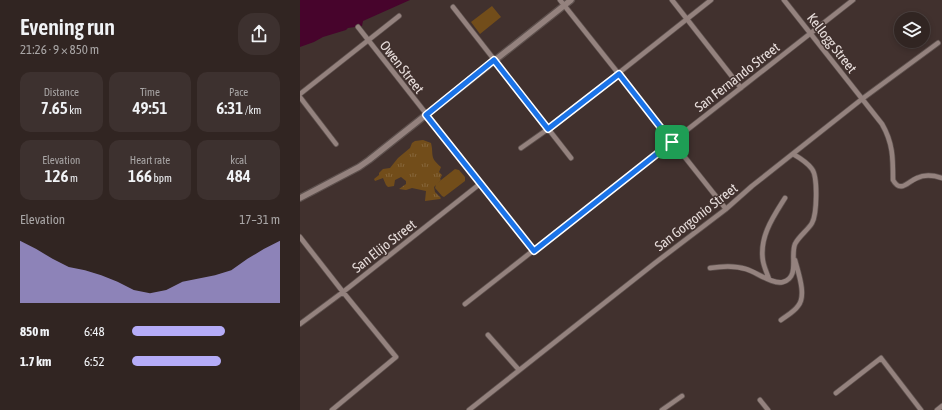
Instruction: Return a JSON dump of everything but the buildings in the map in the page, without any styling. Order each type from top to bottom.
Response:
[{"type":"street","points":[[560,0],[726,209]]},
{"type":"street","points":[[300,198],[359,167],[571,0]]},
{"type":"street","points":[[672,0],[741,88]]},
{"type":"street","points":[[521,148],[619,74],[711,0]]},
{"type":"street","name":"Kellogg Street","points":[[784,0],[882,124],[888,135],[893,152],[893,180],[895,184],[898,186],[904,186],[916,178],[930,175],[942,178]]},
{"type":"street","name":"San Fernando Street","points":[[465,304],[852,0]]},
{"type":"street","points":[[454,7],[571,158]]},
{"type":"street","points":[[300,94],[399,16]]},
{"type":"street","name":"Owen Street","points":[[358,27],[534,251]]},
{"type":"street","name":"San Gorgonio Street","points":[[469,410],[655,262],[726,209],[752,186],[862,99],[938,43]]},
{"type":"street","points":[[300,97],[336,144]]},
{"type":"street","points":[[710,268],[723,265],[736,266],[774,282],[782,282],[788,279],[792,274],[795,245],[811,224],[816,205],[815,176],[812,169],[801,158],[793,154]]},
{"type":"street","name":"San Elijo Street","points":[[300,324],[343,292],[480,183]]},
{"type":"street","points":[[769,279],[763,263],[763,238],[767,227],[785,198]]},
{"type":"street","points":[[300,238],[396,357],[332,410]]},
{"type":"street","points":[[781,320],[798,306],[803,298],[794,254]]},
{"type":"street","points":[[488,335],[519,370]]},
{"type":"street","points":[[836,393],[881,358],[921,410]]},
{"type":"street","points":[[662,410],[682,396]]},
{"type":"street","points":[[760,400],[768,410]]},
{"type":"street","points":[[937,410],[942,406]]},
{"type":"green space","points":[[492,6],[501,17],[480,34],[471,22]]},
{"type":"green space","points":[[423,140],[431,143],[433,158],[441,167],[439,172],[442,175],[441,180],[434,187],[435,192],[441,198],[440,199],[425,201],[426,191],[412,188],[406,190],[399,189],[406,184],[406,181],[401,177],[395,180],[394,186],[388,187],[383,178],[375,181],[374,179],[379,175],[379,173],[383,169],[390,168],[398,158],[410,148],[412,143]]},
{"type":"green space","points":[[455,169],[459,170],[465,177],[465,181],[444,197],[435,188],[436,184]]},
{"type":"shaded area","points":[[300,0],[410,0],[363,21],[362,26],[348,28],[300,47]]},
{"type":"route","points":[[494,60],[548,129],[619,74],[672,142],[534,251],[426,115],[494,60]]}]
